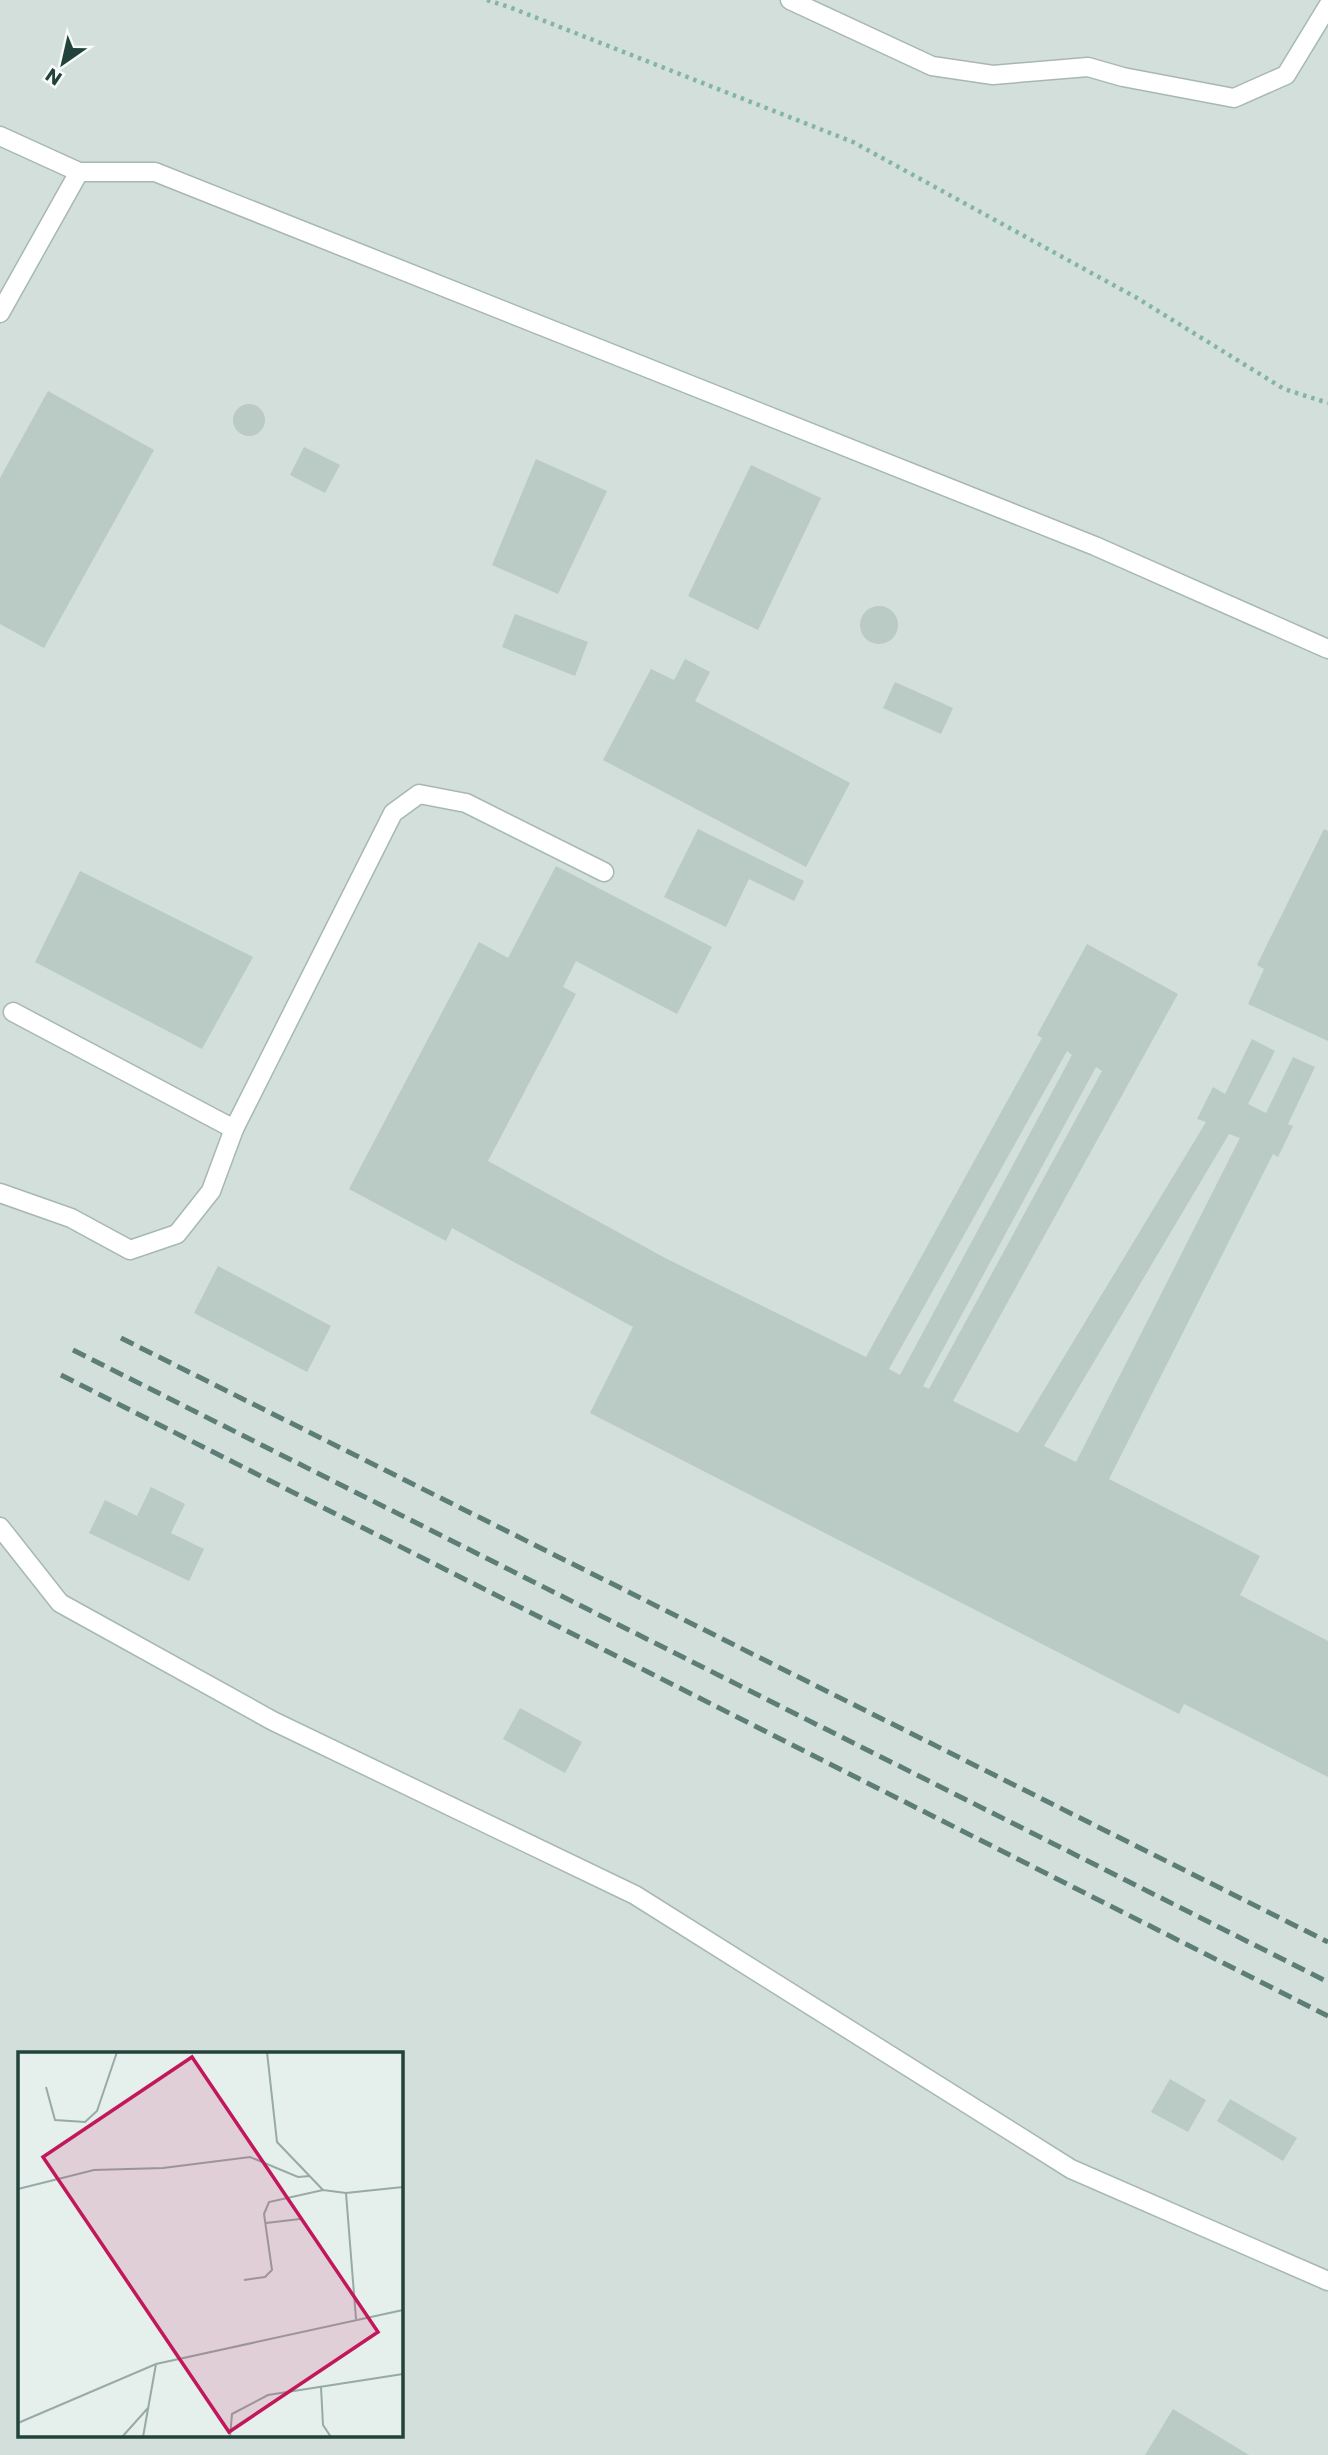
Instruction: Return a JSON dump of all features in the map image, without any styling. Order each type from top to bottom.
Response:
[{"type":"lane","points":[[790,0],[932,66],[993,75],[1088,67],[1123,77],[1234,98],[1286,75],[1328,6]]},
{"type":"lane","points":[[0,136],[79,172],[155,172],[1095,546],[1328,649]]},
{"type":"lane","points":[[0,313],[79,172]]},
{"type":"lane","points":[[0,1193],[71,1218],[130,1250],[177,1234],[211,1191],[234,1129],[393,813],[419,794],[466,803],[604,872]]},
{"type":"lane","points":[[13,1012],[234,1129]]},
{"type":"lane","points":[[0,1527],[60,1603],[273,1721],[635,1895],[1071,2169],[1328,2281]]},
{"type":"path","points":[[487,0],[853,142],[1137,298],[1284,389],[1328,403]]},
{"type":"shaded area","points":[[0,0],[1328,0],[1328,2455],[0,2455]]},
{"type":"building","points":[[48,391],[154,450],[44,648],[0,624],[0,478]]},
{"type":"building","points":[[249,404],[260,409],[265,420],[260,431],[249,436],[238,431],[233,420],[238,409]]},
{"type":"building","points":[[304,447],[340,465],[325,493],[290,475]]},
{"type":"building","points":[[536,459],[607,491],[558,594],[492,565]]},
{"type":"building","points":[[751,465],[821,498],[758,630],[688,596]]},
{"type":"building","points":[[879,606],[893,611],[898,625],[893,639],[879,644],[865,639],[860,625],[865,611]]},
{"type":"building","points":[[515,614],[588,642],[575,676],[502,647]]},
{"type":"building","points":[[685,659],[710,672],[695,701],[850,783],[806,867],[603,760],[651,669],[674,680]]},
{"type":"building","points":[[895,682],[953,708],[941,734],[883,708]]},
{"type":"building","points":[[698,829],[804,881],[794,901],[749,879],[726,927],[664,897]]},
{"type":"building","points":[[1324,829],[1328,831],[1328,1041],[1248,1004],[1264,969],[1257,965]]},
{"type":"building","points":[[556,866],[712,947],[677,1014],[576,961],[563,987],[576,994],[488,1161],[667,1259],[866,1357],[1042,1038],[1037,1035],[1087,944],[1178,994],[953,1401],[1018,1433],[1206,1122],[1197,1119],[1213,1087],[1225,1094],[1252,1039],[1275,1051],[1248,1104],[1266,1113],[1293,1057],[1315,1067],[1288,1124],[1293,1126],[1278,1157],[1273,1154],[1109,1479],[1260,1556],[1240,1595],[1328,1641],[1328,1777],[1184,1704],[1179,1714],[590,1413],[633,1327],[452,1228],[446,1241],[349,1189],[479,942],[508,958]],"holes":[[[1067,1051],[1072,1055],[900,1375],[889,1369]],[[1096,1067],[1102,1071],[929,1389],[923,1386]],[[1229,1134],[1240,1138],[1076,1462],[1044,1446]]]},
{"type":"building","points":[[80,871],[253,957],[202,1049],[35,962]]},
{"type":"building","points":[[218,1266],[331,1326],[307,1372],[194,1313]]},
{"type":"building","points":[[151,1487],[185,1504],[171,1533],[204,1549],[189,1581],[89,1533],[105,1500],[137,1516]]},
{"type":"building","points":[[520,1708],[582,1742],[565,1773],[503,1739]]},
{"type":"building","points":[[1170,2079],[1206,2100],[1188,2132],[1151,2112]]},
{"type":"building","points":[[1230,2099],[1297,2138],[1283,2161],[1217,2121]]},
{"type":"building","points":[[1173,2409],[1249,2455],[1145,2455]]},
{"type":"railway","points":[[121,1338],[1328,1942]]},
{"type":"railway","points":[[73,1350],[1328,1982]]},
{"type":"railway","points":[[61,1375],[1328,2016]]}]
